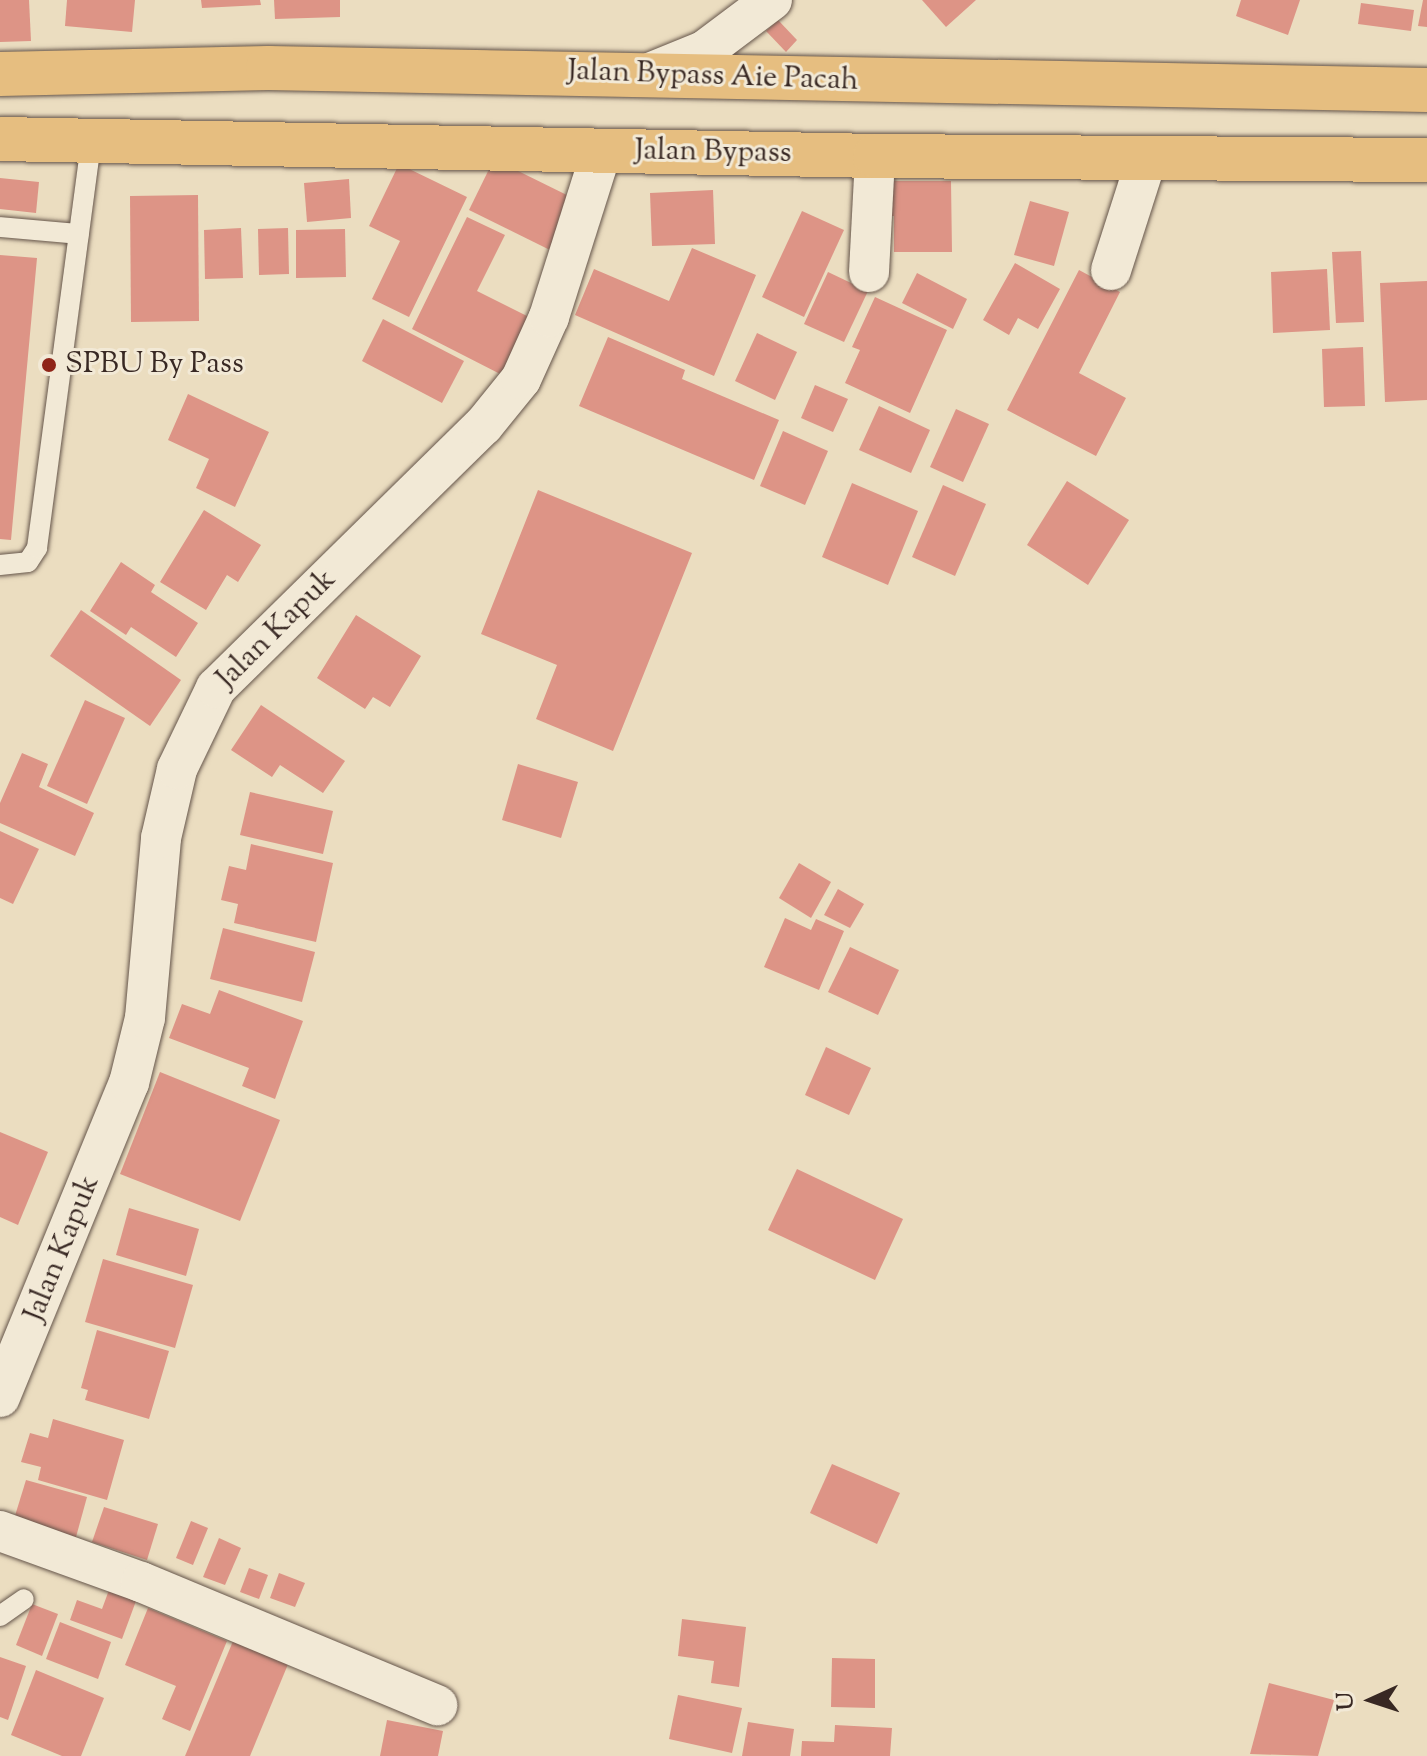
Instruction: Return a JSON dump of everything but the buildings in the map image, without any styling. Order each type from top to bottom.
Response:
[{"type":"highway","name":"Jalan Bypass Aie Pacah","points":[[0,74],[268,68],[1427,90]]},
{"type":"highway","name":"Jalan Bypass","points":[[0,139],[92,138],[875,156],[1427,160]]},
{"type":"street","points":[[647,74],[704,51],[772,0]]},
{"type":"street","name":"Jalan Kapuk","points":[[0,1397],[50,1286],[129,1083],[145,1018],[161,838],[177,769],[216,688],[483,426],[521,379],[549,317],[602,150]]},
{"type":"street","points":[[869,272],[875,156]]},
{"type":"street","points":[[1111,270],[1147,158]]},
{"type":"street","points":[[0,1531],[141,1582],[437,1705]]},
{"type":"lane","points":[[0,565],[28,562],[37,548],[92,138]]},
{"type":"lane","points":[[0,227],[79,234]]},
{"type":"lane","points":[[0,1616],[24,1599]]},
{"type":"place","name":"SPBU By Pass","points":[[49,365]]}]
